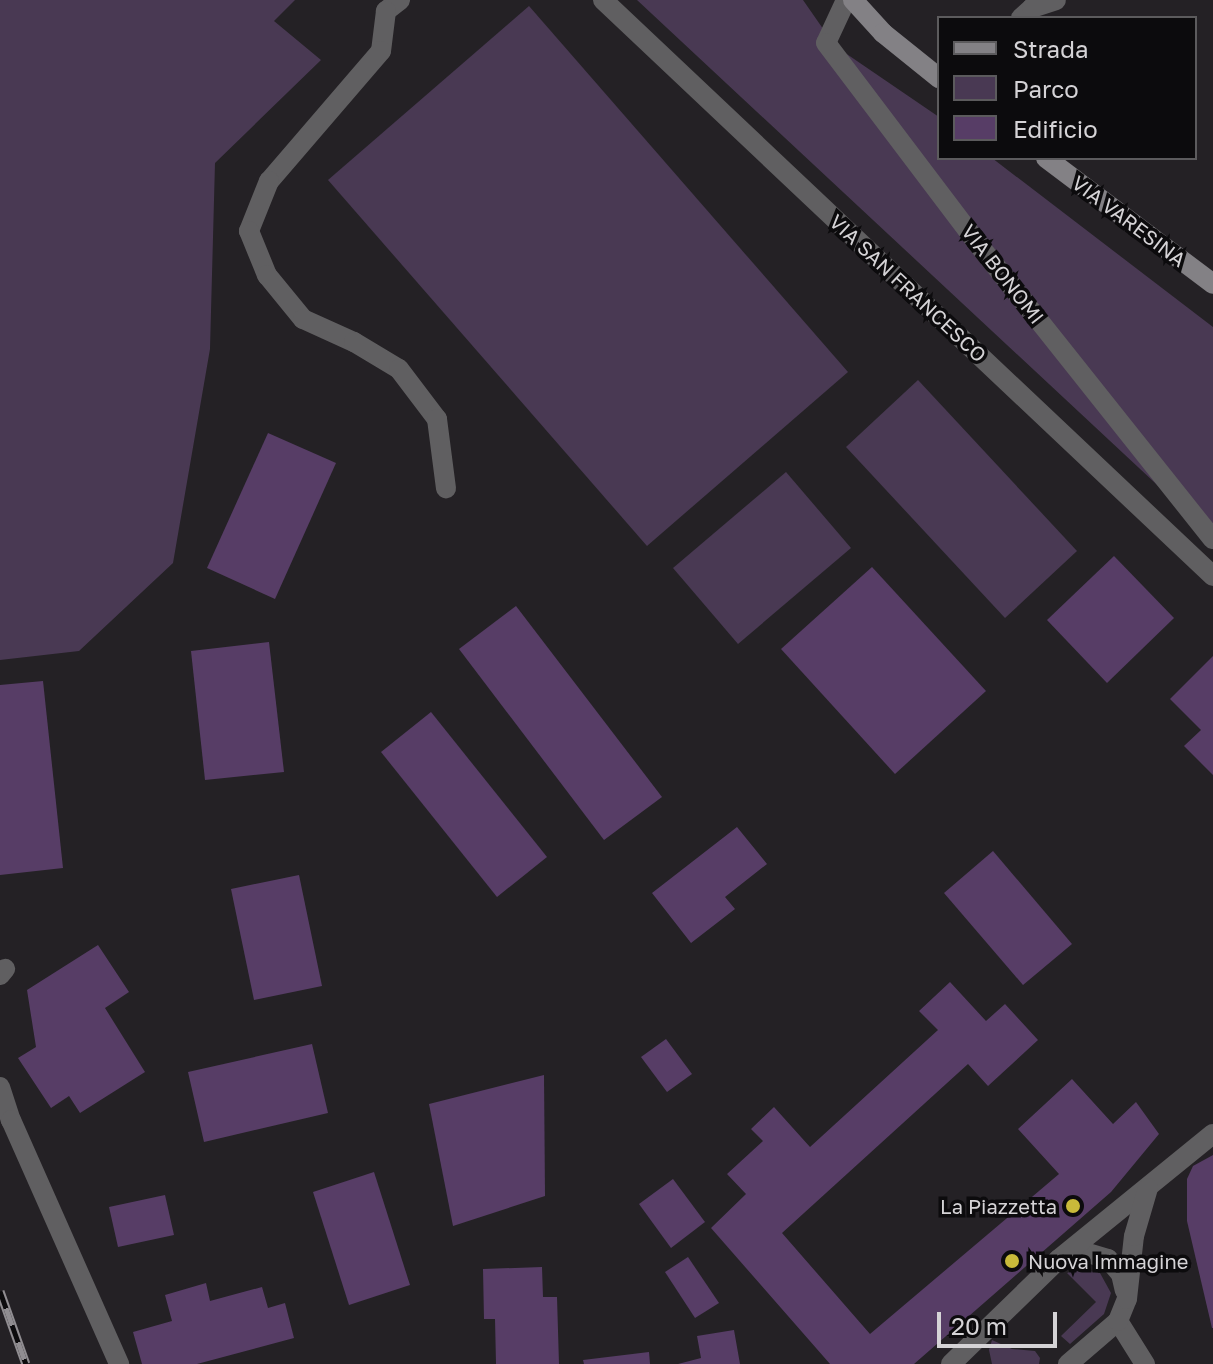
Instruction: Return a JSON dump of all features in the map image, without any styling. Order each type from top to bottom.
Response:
[{"type":"main road","points":[[853,0],[883,33],[937,76]]},
{"type":"main road","name":"VIA VARESINA","points":[[1049,160],[1213,284]]},
{"type":"street","points":[[400,0],[386,11],[381,51],[269,181],[249,231],[267,275],[303,319],[354,342],[399,369],[437,419],[446,488]]},
{"type":"street","name":"VIA SAN FRANCESCO","points":[[603,0],[1213,576]]},
{"type":"street","name":"VIA BONOMI","points":[[846,0],[826,43],[978,244],[1213,539]]},
{"type":"street","points":[[1023,16],[1032,8],[1056,0]]},
{"type":"street","points":[[0,1087],[11,1120],[119,1364]]},
{"type":"street","points":[[951,1364],[968,1356],[984,1329],[1059,1259],[1213,1134]]},
{"type":"street","points":[[1068,1364],[1118,1321],[1127,1299],[1134,1236],[1148,1188]]},
{"type":"street","points":[[1059,1259],[1088,1253],[1108,1259],[1121,1274],[1127,1299]]},
{"type":"street","points":[[1118,1321],[1145,1364]]},
{"type":"green space","points":[[0,0],[295,0],[274,21],[321,60],[215,163],[210,349],[173,563],[79,651],[0,660]]},
{"type":"green space","points":[[637,0],[803,0],[835,46],[937,116],[937,160],[995,160],[1213,327],[1213,537]]},
{"type":"green space","points":[[529,6],[848,372],[647,546],[328,180]]},
{"type":"green space","points":[[918,380],[1077,551],[1005,618],[846,447]]},
{"type":"green space","points":[[786,472],[851,548],[738,644],[673,568]]},
{"type":"green space","points":[[1078,1269],[1100,1273],[1111,1293],[1104,1314],[1070,1344],[1061,1336],[1096,1302],[1067,1273]]},
{"type":"green space","points":[[992,1340],[1012,1349],[1035,1351],[1040,1358],[1039,1364],[992,1364],[989,1350]]},
{"type":"building","points":[[268,433],[336,463],[275,599],[207,568]]},
{"type":"building","points":[[1114,556],[1174,618],[1107,683],[1047,620]]},
{"type":"building","points":[[872,567],[986,691],[895,774],[781,649]]},
{"type":"building","points":[[516,606],[662,797],[604,840],[459,649]]},
{"type":"building","points":[[269,642],[284,772],[205,780],[191,651]]},
{"type":"building","points":[[1213,656],[1213,775],[1184,746],[1201,730],[1170,699]]},
{"type":"building","points":[[43,681],[63,868],[0,875],[0,685]]},
{"type":"building","points":[[431,712],[547,857],[497,897],[381,752]]},
{"type":"building","points":[[737,827],[767,864],[725,897],[735,909],[691,943],[652,893]]},
{"type":"building","points":[[993,851],[1072,944],[1023,985],[944,893]]},
{"type":"building","points":[[299,875],[322,986],[254,1000],[231,889]]},
{"type":"building","points":[[98,945],[129,992],[105,1008],[145,1072],[80,1113],[69,1096],[51,1108],[18,1058],[36,1047],[27,990]]},
{"type":"building","points":[[950,982],[986,1021],[1005,1004],[1038,1040],[988,1086],[968,1064],[782,1233],[870,1334],[1059,1174],[1018,1129],[1072,1079],[1113,1124],[1136,1102],[1159,1134],[1111,1192],[914,1364],[830,1364],[711,1228],[746,1194],[727,1174],[763,1141],[751,1129],[774,1107],[810,1147],[938,1030],[919,1011]]},
{"type":"building","points":[[666,1039],[692,1074],[667,1092],[641,1057]]},
{"type":"building","points":[[312,1044],[328,1113],[204,1142],[188,1072]]},
{"type":"building","points":[[544,1075],[545,1196],[453,1226],[429,1104]]},
{"type":"building","points":[[1213,1155],[1212,1328],[1187,1221],[1187,1179],[1193,1166]]},
{"type":"building","points":[[374,1172],[410,1285],[349,1305],[313,1192]]},
{"type":"building","points":[[673,1179],[705,1222],[671,1248],[639,1204]]},
{"type":"building","points":[[165,1195],[174,1235],[118,1247],[109,1207]]},
{"type":"building","points":[[688,1257],[719,1303],[695,1318],[665,1272]]},
{"type":"building","points":[[542,1267],[543,1297],[557,1297],[559,1364],[496,1364],[495,1319],[484,1319],[483,1269]]},
{"type":"building","points":[[206,1283],[210,1301],[262,1287],[268,1308],[285,1303],[294,1338],[197,1364],[142,1364],[133,1332],[172,1321],[165,1295]]},
{"type":"building","points":[[734,1330],[740,1364],[678,1364],[701,1358],[697,1336]]},
{"type":"building","points":[[649,1352],[650,1364],[584,1364],[583,1360]]},
{"type":"railway","points":[[0,1291],[26,1364]]},
{"type":"place","name":"La Piazzetta","points":[[1073,1206]]},
{"type":"place","name":"Nuova Immagine","points":[[1012,1261]]}]
